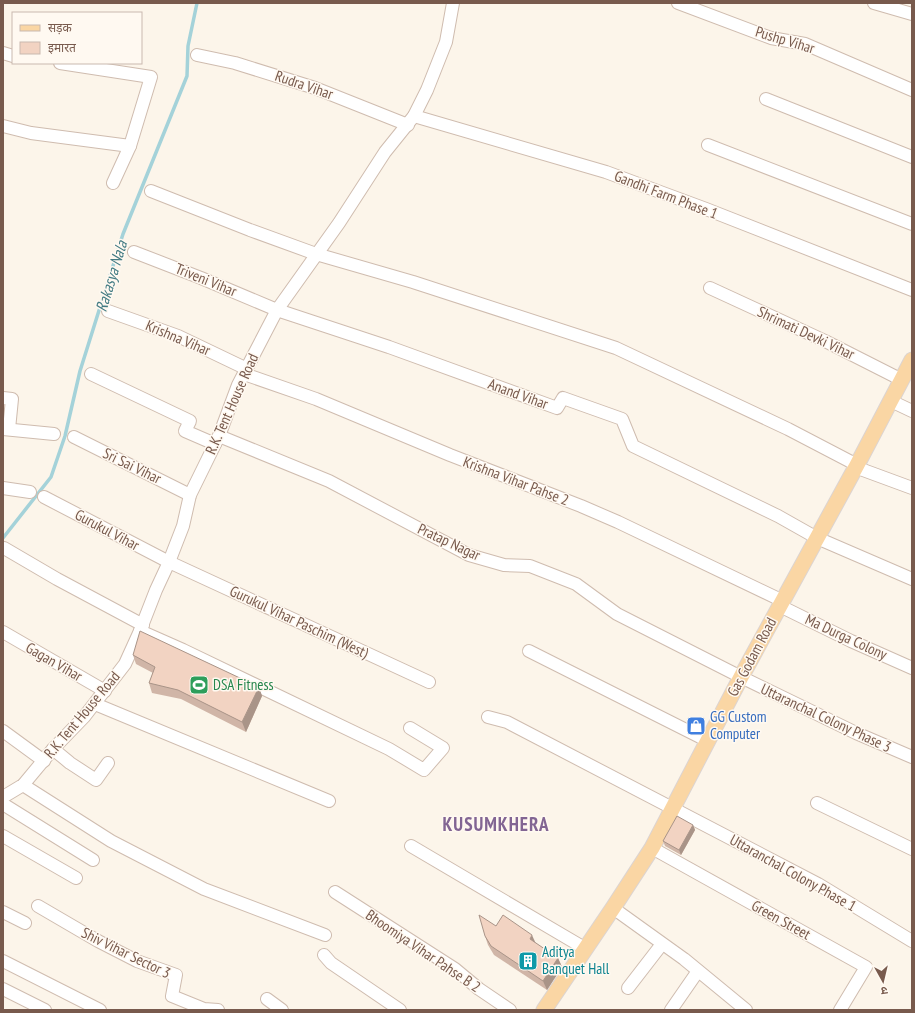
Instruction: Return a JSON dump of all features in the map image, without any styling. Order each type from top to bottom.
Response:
[{"type":"main road","name":"Gas Godam Road","points":[[544,1010],[652,848],[741,677],[912,360]]},
{"type":"street","name":"Pushp Vihar","points":[[678,3],[771,38],[805,44],[912,90]]},
{"type":"street","points":[[874,3],[912,14]]},
{"type":"street","name":"R.K. Tent House Road","points":[[3,797],[23,784],[84,717],[125,664],[183,526],[190,495],[217,440],[245,371],[277,310],[339,223],[385,152],[411,120],[427,90],[446,42],[450,4]]},
{"type":"street","name":"Rudra Vihar","points":[[197,55],[235,63],[411,120]]},
{"type":"street","points":[[67,64],[152,77],[130,146],[113,183]]},
{"type":"street","points":[[766,99],[912,157]]},
{"type":"street","name":"Gandhi Farm Phase 1","points":[[411,120],[606,172],[706,209],[912,290]]},
{"type":"street","points":[[3,126],[31,133],[130,146]]},
{"type":"street","points":[[708,145],[912,224]]},
{"type":"street","points":[[151,191],[316,254],[420,284],[616,348],[788,429],[856,466],[912,488]]},
{"type":"street","name":"Triveni Vihar","points":[[134,252],[277,310]]},
{"type":"street","name":"Shrimati Devki Vihar","points":[[710,288],[825,341],[902,380]]},
{"type":"street","name":"Anand Vihar","points":[[277,310],[389,347],[557,408],[563,398],[622,419],[632,446],[778,516],[817,538]]},
{"type":"street","name":"Krishna Vihar","points":[[108,311],[178,336],[245,371]]},
{"type":"street","name":"Krishna Vihar Pahse 2","points":[[245,371],[450,455],[581,506],[618,522],[782,603]]},
{"type":"street","name":"Pratap Nagar","points":[[91,374],[190,421],[185,431],[217,440],[330,481],[470,555],[504,565],[530,566],[576,584],[617,614],[741,677]]},
{"type":"street","points":[[3,398],[12,399],[6,429],[54,434]]},
{"type":"street","points":[[891,401],[912,411]]},
{"type":"street","name":"Sri Sai Vihar","points":[[74,437],[190,495]]},
{"type":"street","points":[[3,488],[30,492]]},
{"type":"street","name":"Gurukul Vihar","points":[[44,497],[169,562]]},
{"type":"street","points":[[817,538],[912,579]]},
{"type":"street","points":[[4,548],[141,628],[183,650],[389,749],[424,770],[443,748],[410,728]]},
{"type":"street","name":"Gurukul Vihar Paschim (West)","points":[[169,562],[430,682]]},
{"type":"street","name":"Ma Durga Colony","points":[[782,603],[851,641],[912,668]]},
{"type":"street","name":"Gagan Vihar","points":[[3,632],[105,691]]},
{"type":"street","points":[[529,651],[708,740]]},
{"type":"street","name":"Uttaranchal Colony Phase 3","points":[[741,677],[856,733],[912,757]]},
{"type":"street","points":[[95,704],[329,801]]},
{"type":"street","name":"Uttaranchal Colony Phase 1","points":[[488,717],[506,722],[818,884],[912,941]]},
{"type":"street","points":[[3,731],[44,760]]},
{"type":"street","points":[[54,749],[70,763],[96,780],[108,763]]},
{"type":"street","points":[[23,784],[111,841],[204,888],[325,935]]},
{"type":"street","points":[[817,803],[912,849]]},
{"type":"street","points":[[3,804],[92,860]]},
{"type":"street","points":[[3,836],[76,878]]},
{"type":"street","points":[[411,846],[586,949]]},
{"type":"street","name":"Green Street","points":[[652,848],[866,967],[840,1010]]},
{"type":"street","name":"Bhoomiya Vihar Pahse B 2","points":[[335,892],[455,969],[479,989],[510,1010]]},
{"type":"street","name":"Shiv Vihar Sector 3","points":[[38,906],[98,941],[137,961],[176,975],[172,996],[204,1009],[218,1010]]},
{"type":"street","points":[[613,908],[698,971],[746,1010]]},
{"type":"street","points":[[3,912],[25,923]]},
{"type":"street","points":[[628,988],[662,944]]},
{"type":"street","points":[[324,955],[331,963],[400,1010]]},
{"type":"street","points":[[3,961],[100,1010]]},
{"type":"street","points":[[671,1010],[698,971]]},
{"type":"street","points":[[3,989],[45,1010]]},
{"type":"street","points":[[267,999],[282,1010]]},
{"type":"building","name":"DSA Fitness","points":[[140,631],[259,687],[242,722],[178,690],[149,683],[155,667],[133,655]]},
{"type":"building","points":[[677,816],[693,825],[679,850],[663,841]]},
{"type":"building","name":"Aditya Banquet Hall","points":[[479,915],[496,926],[503,915],[532,935],[530,939],[558,958],[543,981],[491,946],[485,936]]},
{"type":"waterway","name":"Rakasya Nala","points":[[3,538],[51,477],[65,436],[80,371],[123,234],[187,76],[188,46],[197,3]]},
{"type":"place","name":"DSA Fitness","points":[[199,685]]},
{"type":"place","name":"GG Custom Computer","points":[[696,726]]},
{"type":"place","name":"Aditya Banquet Hall","points":[[528,961]]},
{"type":"district","name":"KUSUMKHERA","points":[[496,824]]}]
